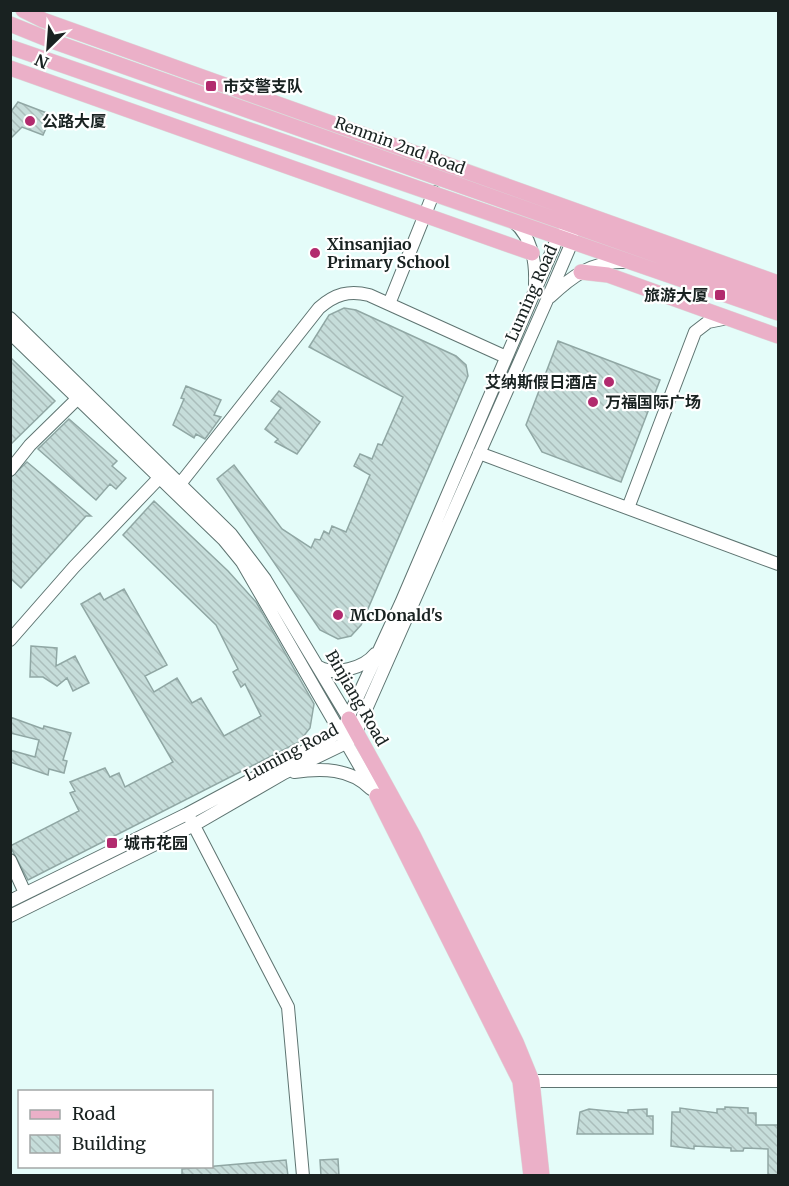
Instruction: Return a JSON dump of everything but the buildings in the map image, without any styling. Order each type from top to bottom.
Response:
[{"type":"main road","points":[[18,10],[52,41]]},
{"type":"main road","name":"Renmin 2nd Road","points":[[23,10],[43,21],[778,283]]},
{"type":"main road","name":"Renmin 2nd Road","points":[[10,24],[52,41],[778,298]]},
{"type":"main road","name":"Renmin 2nd Road","points":[[10,46],[778,313]]},
{"type":"main road","points":[[10,60],[43,59]]},
{"type":"main road","points":[[10,68],[532,253]]},
{"type":"main road","points":[[581,272],[608,275],[778,336]]},
{"type":"main road","points":[[749,303],[778,336]]},
{"type":"main road","name":"Binjiang Road","points":[[349,731],[418,845],[516,1042],[532,1081],[542,1176]]},
{"type":"main road","name":"Binjiang Road","points":[[377,795],[520,1081],[531,1176]]},
{"type":"street","points":[[389,304],[434,192]]},
{"type":"street","points":[[510,218],[521,229],[532,253],[536,270],[534,294]]},
{"type":"street","name":"Luming Road","points":[[10,901],[191,820],[349,731],[382,643],[506,357],[534,294],[572,225]]},
{"type":"street","name":"Luming Road","points":[[10,916],[284,773],[349,731],[479,453],[547,300],[565,239]]},
{"type":"street","points":[[547,300],[581,272],[608,263],[631,262]]},
{"type":"street","points":[[180,484],[327,301],[347,292],[358,292],[389,304],[506,357]]},
{"type":"street","name":"Binjiang Road","points":[[10,318],[231,534],[247,554],[319,667],[377,795]]},
{"type":"street","points":[[628,508],[694,332],[708,322],[728,318]]},
{"type":"street","name":"Binjiang Road","points":[[10,333],[224,540],[242,562],[349,731]]},
{"type":"street","points":[[10,470],[30,446],[78,398]]},
{"type":"street","points":[[479,453],[778,564]]},
{"type":"street","points":[[10,640],[74,567],[160,477]]},
{"type":"street","points":[[319,667],[328,670],[362,666],[369,661],[382,643]]},
{"type":"street","points":[[284,773],[311,770],[338,771],[359,780],[377,795]]},
{"type":"street","points":[[191,820],[288,1007],[303,1176]]},
{"type":"street","points":[[10,860],[25,893]]},
{"type":"street","points":[[532,1081],[778,1081]]},
{"type":"place","name":"市交警支队","points":[[211,86]]},
{"type":"place","name":"公路大厦","points":[[30,121]]},
{"type":"place","name":"Xinsanjiao Primary School","points":[[315,253]]},
{"type":"place","name":"旅游大厦","points":[[720,295]]},
{"type":"place","name":"艾纳斯假日酒店","points":[[609,382]]},
{"type":"place","name":"万福国际广场","points":[[593,402]]},
{"type":"place","name":"McDonald's","points":[[338,615]]},
{"type":"place","name":"城市花园","points":[[112,843]]}]
